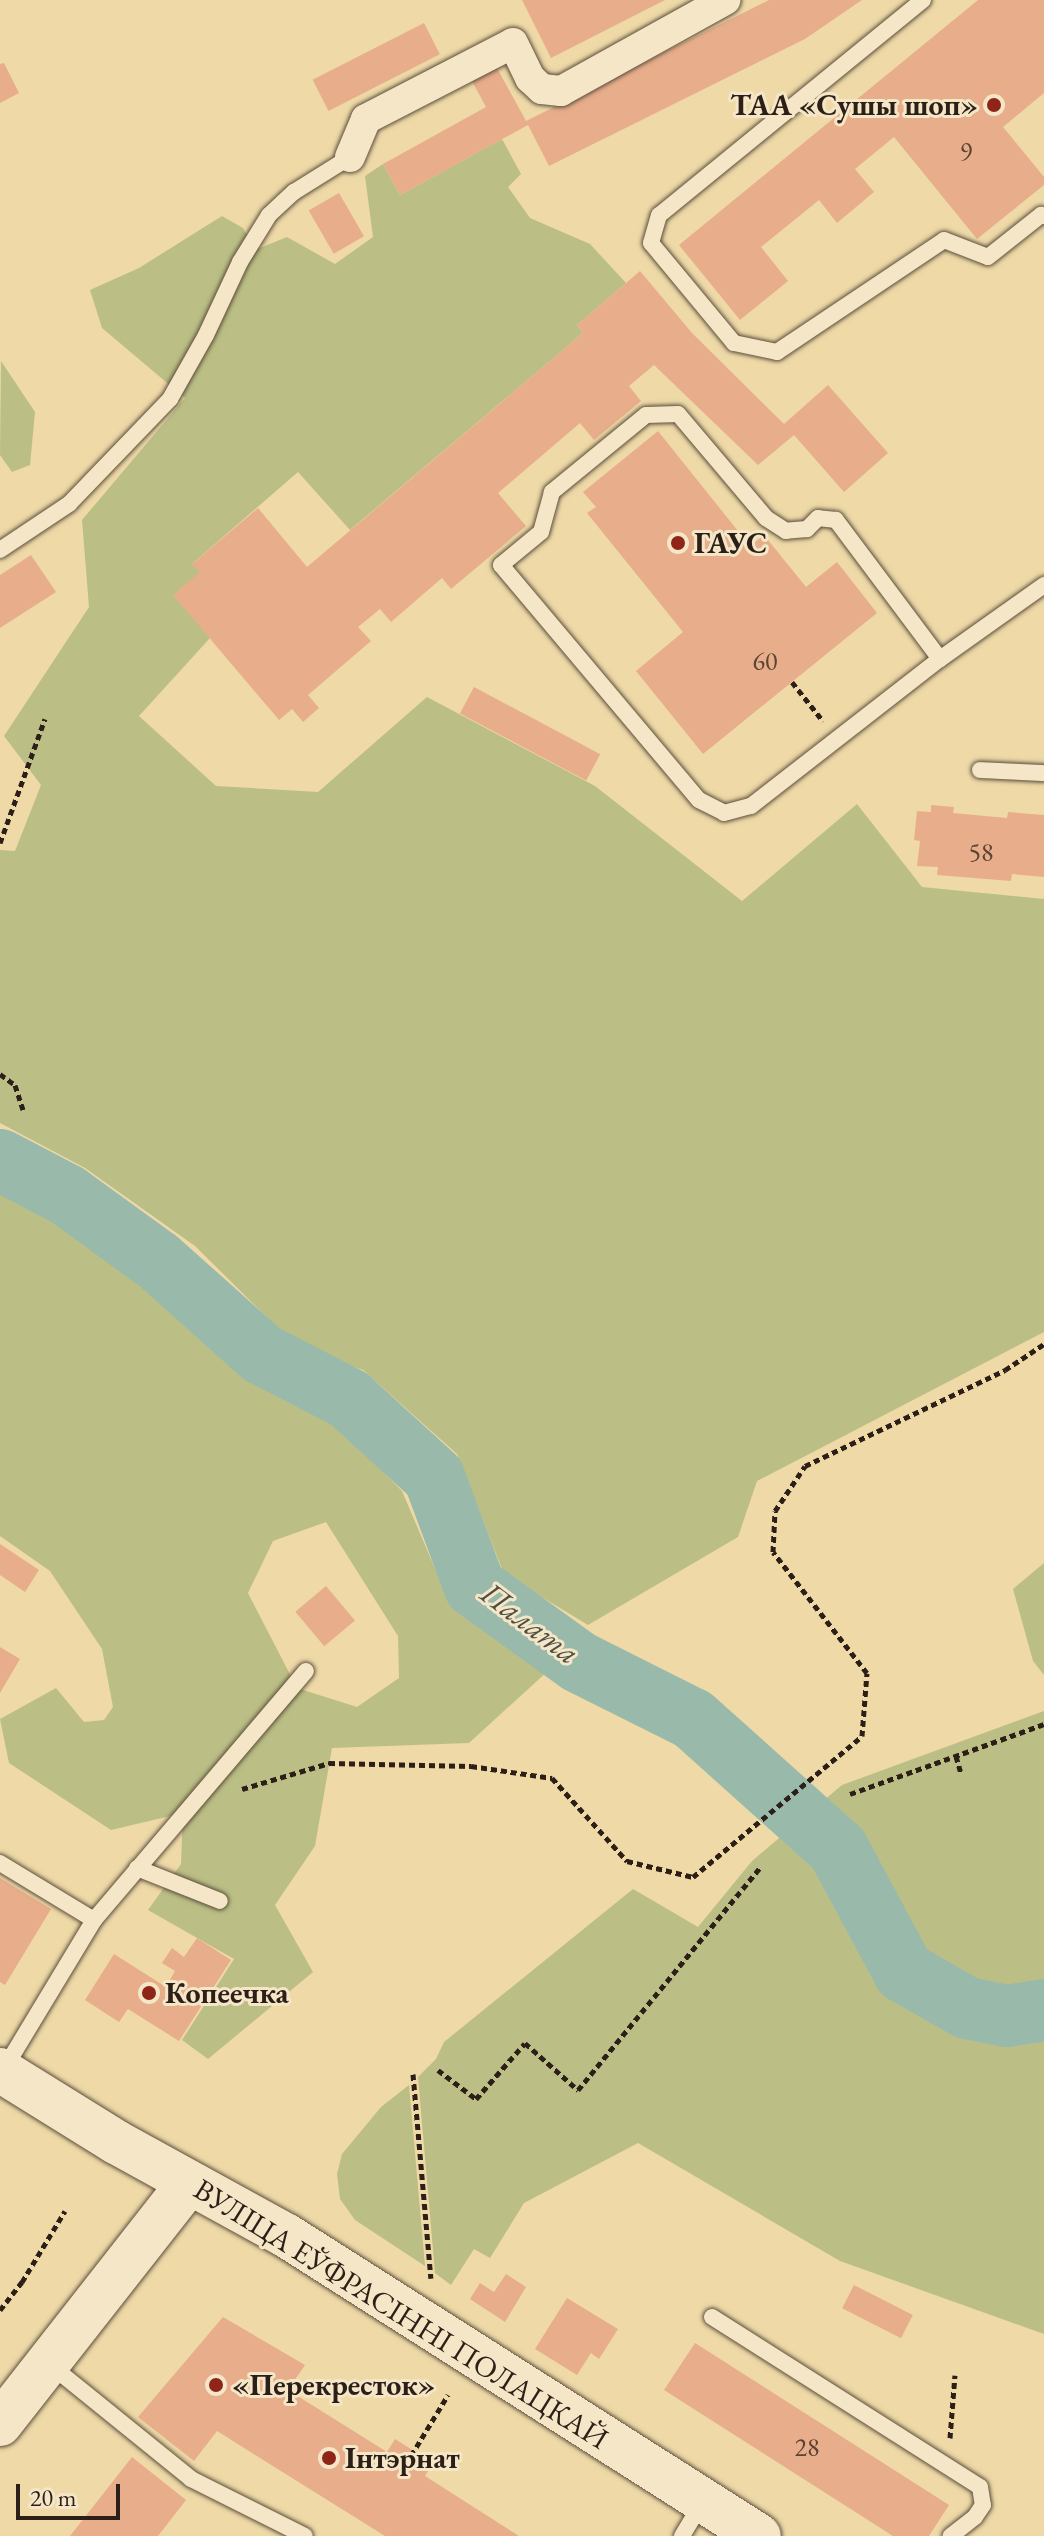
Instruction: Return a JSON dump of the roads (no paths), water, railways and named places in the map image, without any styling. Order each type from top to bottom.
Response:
[{"type":"main road","name":"ВУЛІЦА ЕЎФРАСІННІ ПОЛАЦКАЙ","points":[[1,2071],[189,2183],[287,2236],[402,2307],[538,2398],[693,2519],[759,2536]]},
{"type":"main road","points":[[0,2424],[189,2183]]},
{"type":"street","points":[[350,157],[366,119],[513,43],[530,78],[542,89],[561,91],[725,0]]},
{"type":"lane","points":[[923,0],[659,215],[651,243],[734,343],[777,352],[944,240],[988,257],[1041,215],[1044,216]]},
{"type":"lane","points":[[0,550],[69,504],[170,399],[206,335],[240,262],[269,215],[294,192],[350,157]]},
{"type":"lane","points":[[940,659],[836,520],[818,518],[807,529],[786,531],[766,518],[678,414],[646,415],[552,492],[541,532],[501,565],[699,800],[724,813],[751,806],[940,659],[1044,585]]},
{"type":"lane","points":[[980,770],[1044,773]]},
{"type":"lane","points":[[1,2071],[94,1920],[306,1671]]},
{"type":"lane","points":[[0,1863],[94,1920]]},
{"type":"lane","points":[[137,1868],[220,1901]]},
{"type":"lane","points":[[712,2317],[980,2487],[983,2505],[975,2517],[951,2536]]},
{"type":"lane","points":[[47,2362],[191,2479],[305,2536]]},
{"type":"waterway","name":"Палата","points":[[0,1160],[67,1195],[158,1261],[262,1354],[349,1399],[434,1477],[475,1587],[579,1662],[693,1719],[838,1849],[904,1972],[967,2008],[1007,2016],[1044,2010]]},
{"type":"place","name":"ТАА «Сушы шоп»","points":[[994,105]]},
{"type":"place","name":"ГАУС","points":[[678,543]]},
{"type":"place","name":"Копеечка","points":[[149,1993]]},
{"type":"place","name":"«Перекресток»","points":[[216,2385]]},
{"type":"place","name":"Інтэрнат","points":[[329,2458]]}]
